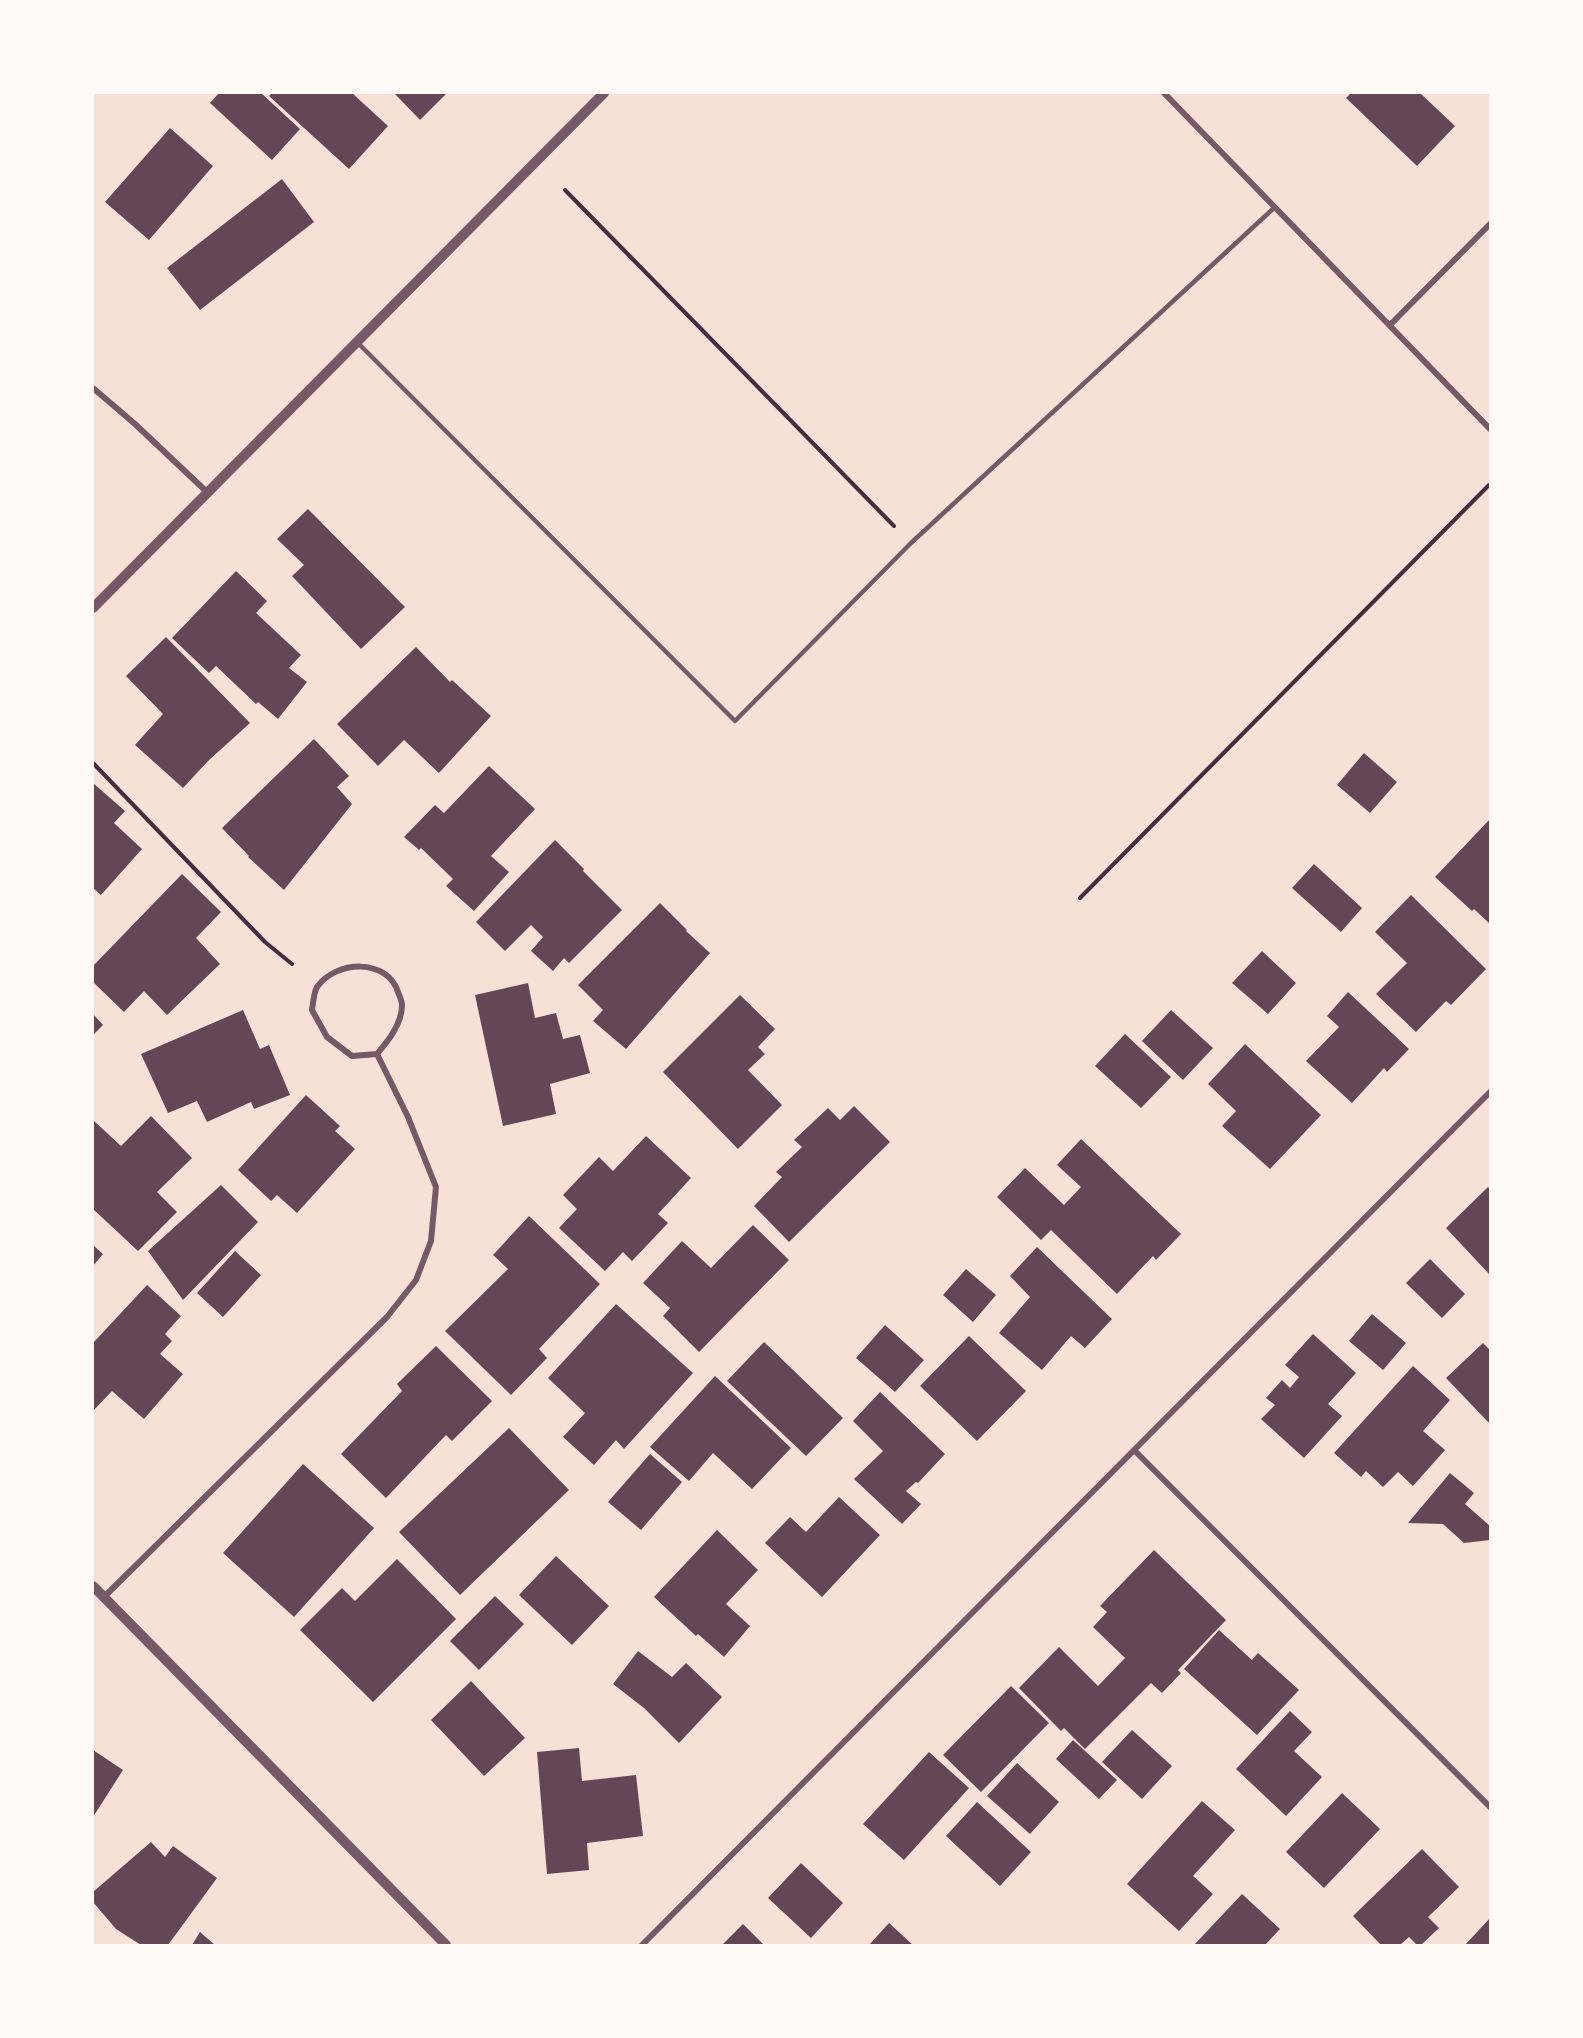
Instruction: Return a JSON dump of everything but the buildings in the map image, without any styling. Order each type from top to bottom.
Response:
[{"type":"street","points":[[93,608],[604,93]]},
{"type":"street","points":[[1164,93],[1490,429]]},
{"type":"street","points":[[1390,325],[1490,224]]},
{"type":"street","points":[[93,388],[208,493]]},
{"type":"street","points":[[350,966],[373,968],[395,982],[402,1005],[394,1033],[377,1054],[352,1056],[327,1037],[312,1010],[316,988],[331,974],[350,966]]},
{"type":"street","points":[[104,1597],[387,1317],[416,1280],[431,1242],[436,1187],[408,1117],[377,1054]]},
{"type":"street","points":[[642,1945],[1490,1092]]},
{"type":"street","points":[[1134,1450],[1490,1807]]},
{"type":"street","points":[[93,1586],[446,1945]]},
{"type":"lane","points":[[357,342],[735,721],[911,543],[1275,207]]},
{"type":"path","points":[[566,190],[911,543]]},
{"type":"path","points":[[1080,898],[1489,484]]},
{"type":"path","points":[[93,763],[265,942],[292,964]]}]
